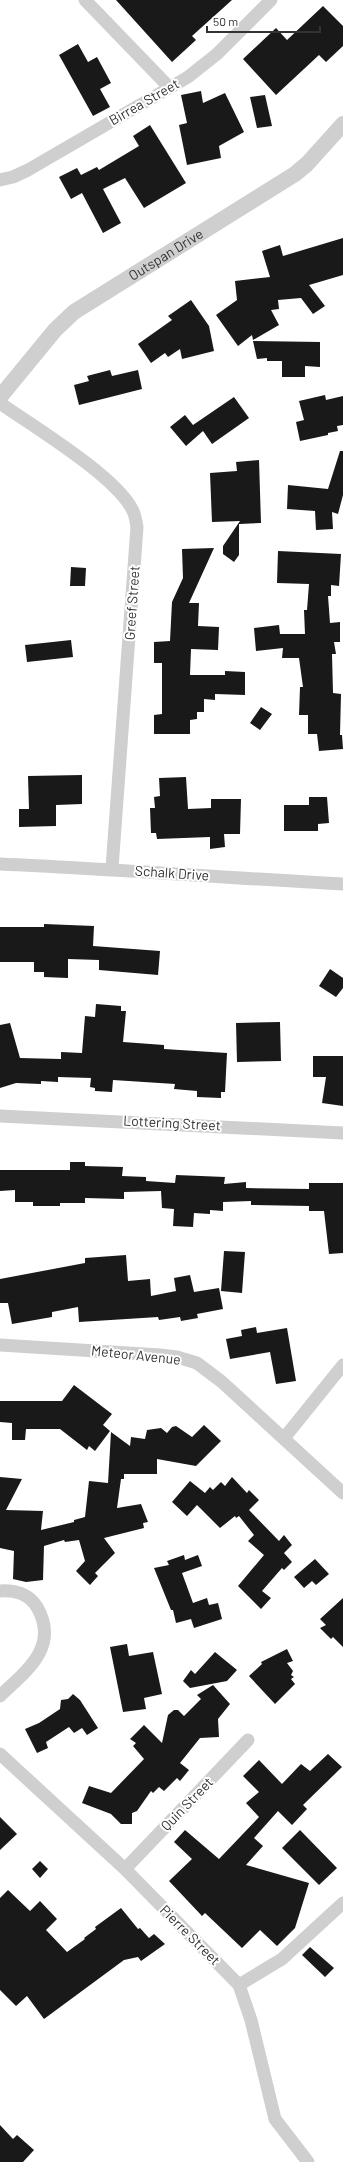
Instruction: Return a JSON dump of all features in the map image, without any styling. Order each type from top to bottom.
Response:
[{"type":"street","points":[[85,0],[169,87]]},
{"type":"street","name":"Birrea Street","points":[[0,180],[13,177],[28,170],[188,77],[217,54],[271,0]]},
{"type":"street","name":"Outspan Drive","points":[[0,396],[64,319],[105,291],[295,174],[308,164],[343,124]]},
{"type":"street","name":"Greef Street","points":[[0,403],[72,453],[116,489],[133,510],[137,527],[112,868]]},
{"type":"street","name":"Schalk Drive","points":[[0,864],[112,868],[245,879],[343,884]]},
{"type":"street","name":"Lottering Street","points":[[0,1116],[343,1133]]},
{"type":"street","name":"Meteor Avenue","points":[[0,1345],[160,1355],[177,1357],[197,1363],[222,1382],[284,1437],[343,1493]]},
{"type":"street","points":[[284,1437],[343,1365]]},
{"type":"street","points":[[0,1591],[10,1590],[23,1593],[32,1600],[43,1619],[45,1630],[40,1653],[34,1663],[0,1696]]},
{"type":"street","name":"Quin Street","points":[[125,1869],[248,1740]]},
{"type":"street","name":"Pierre Street","points":[[0,1754],[125,1869],[239,1985],[251,2020],[275,2119],[308,2162]]},
{"type":"street","points":[[239,1985],[282,1959],[343,1903]]},
{"type":"building","points":[[116,0],[232,0],[192,36],[196,40],[172,62]]},
{"type":"building","points":[[323,6],[343,26],[343,46],[326,62],[319,55],[276,95],[243,59],[276,28],[287,40]]},
{"type":"building","points":[[78,44],[88,62],[97,57],[111,83],[100,89],[110,107],[93,116],[59,55]]},
{"type":"building","points":[[201,91],[203,103],[225,93],[244,132],[219,146],[221,158],[187,165],[179,125],[187,123],[181,95]]},
{"type":"building","points":[[265,95],[272,126],[257,128],[250,97]]},
{"type":"building","points":[[150,125],[186,183],[144,208],[125,178],[103,189],[121,223],[103,233],[82,193],[71,199],[59,177],[77,168],[81,175],[97,167],[99,170],[139,146],[133,136]]},
{"type":"building","points":[[343,238],[343,275],[309,285],[325,306],[313,314],[301,298],[278,300],[279,309],[271,310],[279,325],[253,340],[252,335],[238,346],[216,315],[237,300],[235,281],[270,277],[262,251],[280,245],[283,256]]},
{"type":"building","points":[[191,300],[209,326],[214,351],[182,359],[180,349],[168,357],[165,353],[151,363],[138,344],[172,320],[168,316]]},
{"type":"building","points":[[253,341],[320,342],[320,367],[305,366],[305,377],[282,377],[282,361],[267,361],[267,358],[257,359]]},
{"type":"building","points":[[110,370],[112,376],[138,370],[142,389],[79,405],[74,385],[89,381],[87,376]]},
{"type":"building","points":[[325,395],[326,400],[343,396],[343,425],[337,426],[338,431],[328,433],[328,435],[300,441],[296,422],[304,420],[299,401]]},
{"type":"building","points":[[234,397],[249,418],[212,444],[203,431],[186,446],[170,427],[185,415],[193,425]]},
{"type":"building","points":[[340,451],[343,451],[343,495],[338,514],[332,512],[333,529],[316,530],[315,511],[287,509],[288,485],[328,489]]},
{"type":"building","points":[[259,460],[261,523],[239,524],[239,555],[234,562],[223,554],[223,546],[240,521],[212,522],[210,473],[237,471],[236,462]]},
{"type":"building","points":[[214,548],[189,603],[199,603],[198,626],[219,627],[218,650],[191,649],[190,675],[225,675],[225,671],[245,672],[245,695],[215,694],[215,700],[204,699],[204,712],[197,712],[197,719],[190,720],[190,734],[154,734],[154,715],[162,714],[162,663],[154,663],[154,642],[170,641],[172,602],[183,578],[182,549]]},
{"type":"building","points":[[278,551],[341,554],[339,586],[331,585],[331,596],[328,596],[330,623],[340,622],[340,642],[334,642],[336,654],[332,654],[333,693],[341,694],[340,735],[342,735],[343,749],[319,751],[317,734],[308,734],[308,715],[299,715],[300,687],[303,687],[299,658],[282,658],[283,648],[256,651],[254,628],[279,625],[280,634],[305,634],[304,610],[307,610],[309,584],[277,583]]},
{"type":"building","points":[[71,567],[86,568],[85,586],[70,586]]},
{"type":"building","points":[[71,640],[73,657],[27,662],[25,645]]},
{"type":"building","points":[[261,707],[272,714],[260,730],[250,723]]},
{"type":"building","points":[[82,775],[82,804],[56,805],[56,826],[19,827],[19,809],[29,809],[28,776]]},
{"type":"building","points":[[186,777],[188,809],[211,808],[211,799],[241,799],[240,834],[224,834],[225,847],[210,849],[210,837],[157,839],[156,833],[151,833],[150,808],[155,808],[154,797],[160,796],[159,778]]},
{"type":"building","points":[[309,797],[327,797],[329,823],[318,824],[318,831],[284,831],[284,805],[309,805]]},
{"type":"building","points":[[44,924],[94,926],[93,946],[160,951],[158,975],[99,970],[99,960],[68,959],[68,978],[44,977],[44,972],[34,972],[34,962],[0,962],[0,927],[44,927]]},
{"type":"building","points":[[330,969],[343,978],[343,988],[336,997],[319,986]]},
{"type":"building","points":[[96,1004],[121,1006],[121,1011],[126,1011],[123,1042],[164,1045],[164,1049],[227,1053],[225,1092],[221,1092],[221,1098],[197,1097],[197,1091],[174,1089],[175,1084],[113,1080],[112,1092],[95,1091],[95,1088],[90,1087],[91,1078],[58,1077],[58,1082],[41,1081],[41,1084],[16,1083],[0,1088],[0,1025],[10,1023],[20,1058],[61,1059],[61,1052],[82,1053],[85,1016],[95,1017]]},
{"type":"building","points":[[280,1022],[281,1061],[237,1062],[236,1023]]},
{"type":"building","points":[[313,1056],[343,1056],[343,1106],[322,1103],[326,1077],[313,1077]]},
{"type":"building","points":[[70,1162],[85,1162],[85,1166],[123,1167],[122,1176],[146,1177],[146,1181],[175,1183],[176,1175],[225,1177],[224,1184],[246,1182],[246,1188],[309,1189],[309,1183],[343,1183],[343,1253],[329,1254],[324,1211],[309,1211],[309,1206],[251,1205],[251,1201],[223,1202],[223,1211],[210,1210],[210,1214],[194,1213],[193,1227],[173,1226],[174,1209],[162,1208],[161,1191],[124,1192],[124,1199],[85,1198],[85,1203],[60,1203],[60,1206],[33,1206],[33,1202],[15,1202],[15,1190],[0,1191],[0,1170],[70,1170]]},
{"type":"building","points":[[224,1251],[245,1252],[242,1293],[221,1291]]},
{"type":"building","points":[[126,1255],[128,1281],[150,1279],[151,1296],[176,1291],[174,1278],[190,1275],[194,1292],[219,1288],[223,1309],[197,1314],[198,1318],[181,1321],[180,1317],[159,1320],[158,1317],[79,1322],[78,1307],[52,1312],[52,1317],[12,1324],[8,1303],[0,1303],[0,1279],[85,1263],[85,1258]]},
{"type":"building","points":[[256,1327],[257,1333],[287,1328],[296,1381],[276,1384],[270,1352],[230,1359],[226,1339],[242,1336],[241,1330]]},
{"type":"building","points":[[74,1385],[112,1414],[103,1425],[110,1431],[95,1451],[89,1446],[87,1450],[60,1429],[26,1429],[25,1440],[12,1440],[12,1423],[0,1422],[0,1401],[62,1401]]},
{"type":"building","points":[[204,1425],[221,1441],[196,1466],[157,1459],[157,1474],[124,1474],[124,1479],[121,1479],[117,1508],[141,1504],[148,1522],[143,1523],[144,1528],[104,1538],[115,1553],[95,1573],[98,1576],[90,1585],[76,1571],[85,1561],[79,1540],[65,1542],[64,1540],[44,1546],[43,1580],[26,1582],[13,1579],[14,1551],[0,1548],[0,1477],[22,1479],[6,1510],[43,1511],[41,1530],[74,1522],[74,1520],[85,1517],[89,1481],[108,1483],[111,1432],[130,1446],[131,1437],[145,1439],[147,1430],[161,1428],[167,1433],[172,1427],[176,1426],[192,1437]]},
{"type":"building","points":[[232,1477],[247,1493],[249,1490],[259,1500],[249,1510],[279,1541],[284,1535],[292,1545],[284,1553],[292,1562],[284,1570],[282,1568],[262,1591],[271,1598],[261,1609],[238,1586],[264,1555],[248,1541],[254,1535],[239,1516],[236,1518],[235,1516],[220,1528],[197,1505],[187,1516],[172,1502],[190,1481],[205,1493],[210,1487],[213,1490],[221,1482],[225,1486]]},
{"type":"building","points":[[184,1555],[185,1560],[198,1555],[202,1566],[182,1573],[193,1603],[207,1598],[209,1605],[218,1603],[222,1619],[194,1628],[191,1619],[176,1623],[173,1610],[171,1610],[154,1568],[169,1565],[167,1561]]},
{"type":"building","points":[[315,1559],[329,1574],[316,1585],[312,1581],[304,1588],[294,1577]]},
{"type":"building","points":[[343,1598],[343,1647],[333,1637],[331,1639],[320,1628],[326,1625],[320,1619]]},
{"type":"building","points":[[127,1644],[129,1656],[153,1652],[162,1694],[144,1698],[146,1709],[123,1712],[110,1647]]},
{"type":"building","points":[[287,1649],[293,1661],[287,1663],[293,1671],[291,1675],[294,1677],[291,1679],[295,1684],[275,1704],[249,1676],[262,1664],[261,1662]]},
{"type":"building","points":[[215,1652],[237,1670],[227,1681],[190,1688],[183,1681],[191,1670],[195,1674]]},
{"type":"building","points":[[213,1685],[230,1704],[218,1719],[219,1737],[200,1738],[180,1763],[189,1770],[180,1781],[177,1778],[164,1791],[159,1787],[153,1793],[151,1791],[137,1811],[132,1813],[132,1824],[121,1824],[111,1814],[82,1803],[89,1786],[111,1793],[144,1759],[133,1746],[136,1743],[130,1739],[144,1725],[162,1743],[168,1715],[174,1710],[178,1710],[184,1716],[201,1699],[197,1695]]},
{"type":"building","points":[[73,1694],[80,1700],[98,1728],[87,1735],[82,1728],[74,1733],[69,1727],[46,1742],[48,1748],[37,1753],[25,1729],[39,1723],[60,1709],[61,1700],[68,1699]]},
{"type":"building","points":[[328,1754],[342,1767],[303,1805],[307,1809],[292,1825],[278,1811],[254,1838],[263,1846],[246,1865],[309,1883],[295,1928],[277,1946],[260,1930],[242,1948],[205,1913],[202,1916],[169,1881],[192,1859],[174,1842],[185,1830],[219,1859],[259,1817],[246,1803],[259,1792],[243,1776],[259,1760],[282,1784],[301,1764],[310,1771]]},
{"type":"building","points":[[0,1817],[17,1834],[0,1850]]},
{"type":"building","points":[[300,1830],[337,1868],[319,1885],[282,1848]]},
{"type":"building","points":[[40,1861],[48,1869],[40,1878],[32,1869]]},
{"type":"building","points":[[8,1890],[30,1911],[40,1901],[57,1919],[46,1930],[67,1952],[85,1939],[84,1938],[96,1929],[95,1927],[121,1908],[138,1929],[140,1928],[149,1938],[154,1934],[165,1944],[141,1961],[138,1957],[124,1960],[44,2019],[27,1996],[16,2006],[0,1990],[0,1898]]},
{"type":"building","points":[[310,1947],[334,1968],[325,1977],[302,1955]]},
{"type":"building","points":[[0,2125],[13,2139],[17,2135],[34,2150],[23,2162],[0,2162]]}]
